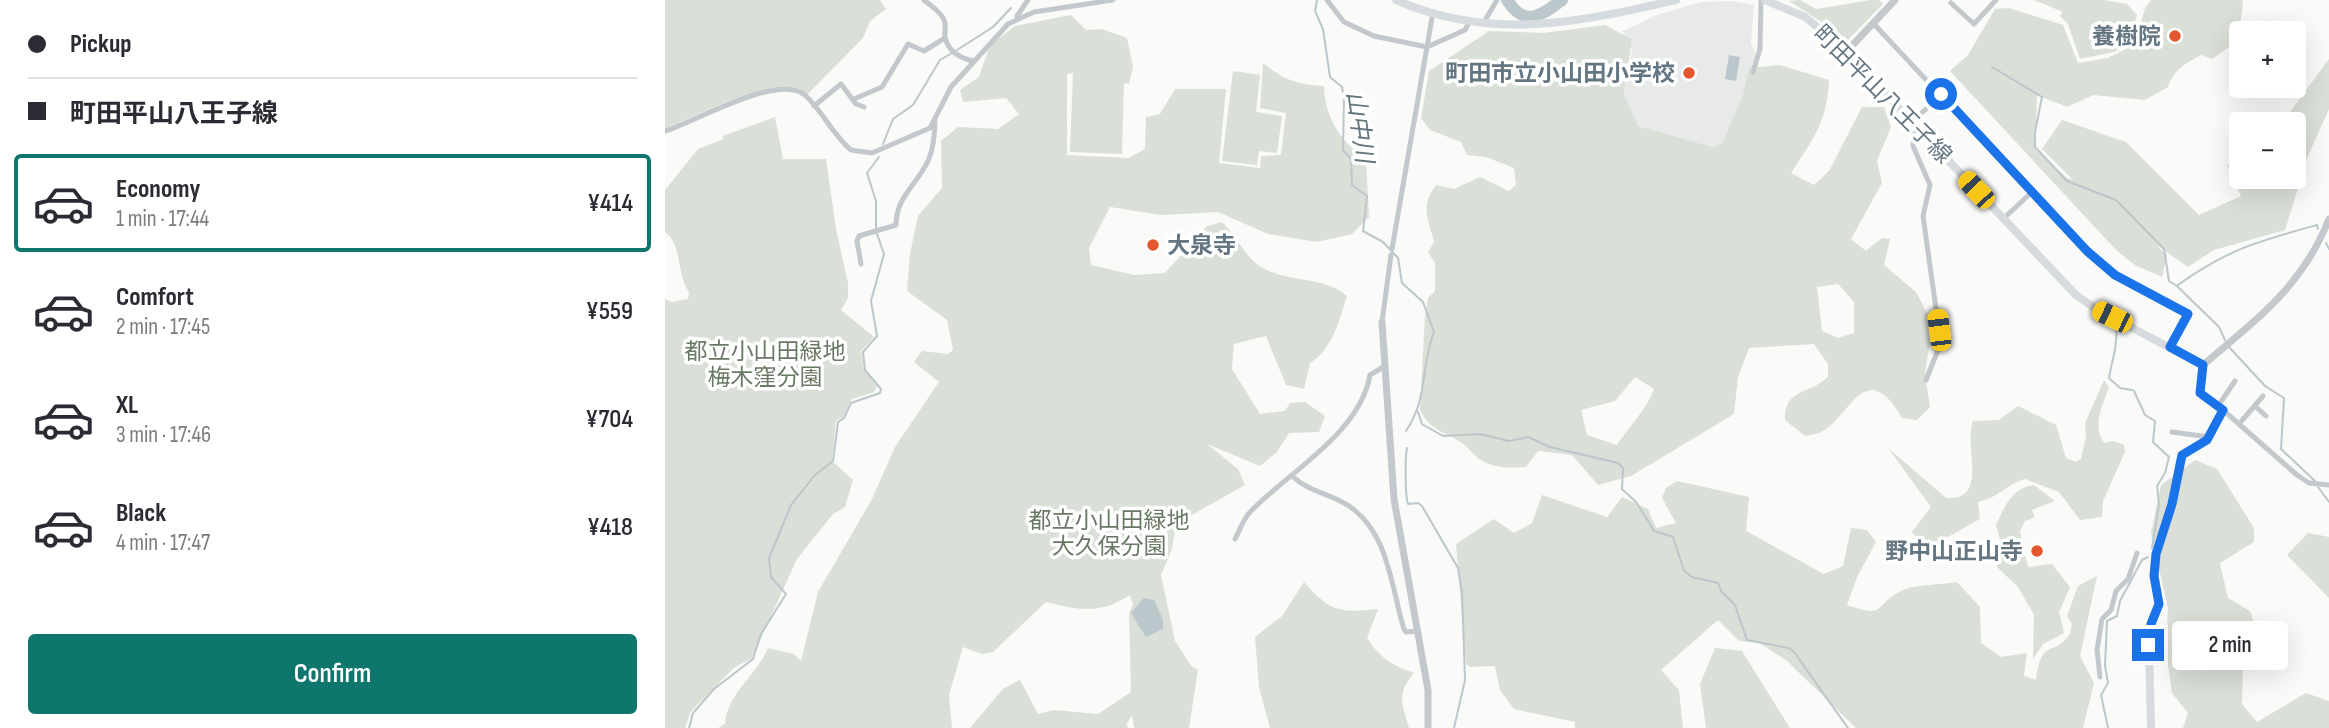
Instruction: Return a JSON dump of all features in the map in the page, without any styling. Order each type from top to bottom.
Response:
[{"type":"main road","points":[[1396,0],[1470,20],[1523,27],[1561,24],[1676,0]]},
{"type":"main road","name":"町田平山八王子線","points":[[1763,0],[1805,17],[1846,52],[2084,302],[2203,365]]},
{"type":"main road","points":[[2151,728],[2148,645],[2151,624],[2159,604],[2154,576],[2156,554],[2172,504],[2182,455],[2203,444],[2209,437],[2221,408],[2200,393],[2203,365]]},
{"type":"street","points":[[924,0],[942,15],[945,38],[951,48],[958,56],[974,61]]},
{"type":"street","points":[[861,264],[857,241],[859,236],[896,225],[897,204],[916,182],[929,158],[936,122],[951,88],[1013,21],[1028,0]]},
{"type":"street","points":[[1013,21],[1055,8],[1113,0]]},
{"type":"street","points":[[1327,0],[1344,22],[1357,30],[1427,47],[1465,30],[1470,20]]},
{"type":"street","points":[[1485,22],[1496,0]]},
{"type":"street","points":[[1753,72],[1760,49],[1763,0]]},
{"type":"street","points":[[1846,52],[1895,0]]},
{"type":"street","points":[[1951,1],[1973,24],[1996,0]]},
{"type":"street","points":[[1428,728],[1428,690],[1395,510],[1382,322],[1391,252],[1433,12]]},
{"type":"street","points":[[1873,23],[2105,268],[2188,314],[2170,347]]},
{"type":"street","points":[[854,99],[881,87],[908,44],[924,51],[945,38]]},
{"type":"street","points":[[814,106],[841,84],[864,107]]},
{"type":"street","points":[[665,131],[776,89],[799,91],[842,141],[861,153],[888,148],[930,128],[936,122]]},
{"type":"street","points":[[1926,380],[1940,345],[1923,216],[1930,185],[1913,146],[1914,122],[1941,94]]},
{"type":"street","points":[[2003,219],[2032,192]]},
{"type":"street","points":[[2203,365],[2291,286],[2314,255],[2329,219]]},
{"type":"street","points":[[1235,539],[1253,510],[1354,416],[1367,392],[1370,375],[1385,366]]},
{"type":"street","points":[[2232,382],[2221,408],[2297,475],[2309,483],[2329,485]]},
{"type":"street","points":[[2239,424],[2263,396]]},
{"type":"street","points":[[2255,406],[2266,416]]},
{"type":"street","points":[[2172,432],[2209,437]]},
{"type":"street","points":[[1292,476],[1305,488],[1338,499],[1364,520],[1381,544],[1404,629],[1406,632],[1417,631]]},
{"type":"street","points":[[2100,677],[2097,650],[2102,620],[2111,610],[2116,591],[2127,579],[2137,553]]},
{"type":"shaded area","points":[[1504,0],[1520,15],[1526,15],[1563,0],[1531,19],[1523,20],[1516,18],[1509,11]]},
{"type":"shaded area","name":"町田市立小山田小学校","points":[[1731,1],[1754,5],[1751,43],[1756,54],[1744,93],[1722,143],[1713,147],[1638,126],[1624,94],[1632,50],[1623,31],[1657,15],[1701,2]]},
{"type":"shaded area","points":[[1729,55],[1740,57],[1736,81],[1725,79]]},
{"type":"shaded area","points":[[1144,598],[1154,600],[1163,620],[1163,629],[1146,637],[1131,613]]},
{"type":"green space","points":[[665,0],[880,0],[886,9],[870,21],[863,38],[808,94],[793,89],[757,92],[665,128]]},
{"type":"green space","points":[[1800,0],[1816,9],[1871,0],[1879,0],[1883,4],[1847,41],[1842,41],[1823,23],[1789,1]]},
{"type":"green space","points":[[2034,0],[2104,0],[2127,4],[2137,15],[2129,45],[2114,52],[2080,59],[2068,24],[2060,16],[2063,12]]},
{"type":"green space","points":[[2151,0],[2243,0],[2241,21],[2229,21],[2229,47],[2212,59],[2201,55],[2185,64],[2173,76],[2168,87],[2145,100],[2093,95],[2067,107],[2037,95],[2035,149],[2067,178],[2073,180],[2042,149],[2062,120],[2126,142],[2199,215],[2241,196],[2238,189],[2298,189],[2285,230],[2214,250],[2188,267],[2154,243],[2167,255],[2162,277],[2135,265],[2117,251],[1950,71],[1968,55],[1995,9],[2009,8],[2063,25],[2078,63],[2108,58],[2135,44],[2145,8]]},
{"type":"green space","name":"都立小山田緑地 大久保分園","points":[[1071,15],[1086,30],[1102,29],[1127,38],[1133,67],[1129,84],[1124,83],[1122,154],[1070,152],[1073,73],[1067,74],[1067,155],[1129,158],[1145,149],[1146,117],[1160,114],[1175,89],[1226,89],[1219,163],[1260,168],[1261,156],[1281,155],[1286,113],[1260,108],[1263,63],[1291,81],[1324,86],[1327,108],[1336,128],[1349,145],[1366,159],[1369,217],[1352,234],[1317,242],[1268,234],[1218,212],[1161,215],[1110,207],[1089,248],[1091,265],[1134,275],[1165,273],[1207,226],[1222,222],[1250,258],[1261,267],[1328,285],[1347,296],[1330,342],[1310,363],[1304,389],[1286,385],[1266,336],[1234,344],[1232,369],[1260,414],[1285,411],[1290,403],[1305,402],[1325,416],[1319,432],[1289,433],[1277,452],[1260,466],[1207,444],[1238,469],[1245,485],[1176,524],[1172,549],[1161,575],[1175,641],[1192,667],[1198,669],[1189,728],[1134,728],[1132,715],[1126,725],[1129,728],[970,728],[1003,689],[1020,680],[1038,714],[1054,710],[1098,714],[1131,692],[1129,613],[1133,604],[1130,595],[1108,606],[1089,609],[1046,602],[993,652],[982,654],[963,647],[949,695],[952,728],[718,728],[725,724],[731,703],[768,648],[794,654],[801,661],[818,592],[871,501],[895,447],[939,382],[914,362],[922,351],[948,354],[953,350],[947,320],[907,291],[910,254],[918,216],[942,188],[941,141],[958,127],[998,129],[1019,114],[1006,98],[963,102],[960,90],[979,77],[990,45],[1015,26]]},
{"type":"green space","points":[[1605,25],[1632,39],[1624,94],[1638,126],[1713,147],[1722,143],[1743,95],[1749,68],[1780,65],[1829,80],[1822,119],[1813,139],[1791,173],[1814,185],[1829,171],[1862,107],[1884,107],[1891,127],[1877,161],[1882,183],[1851,239],[1866,251],[1882,238],[1890,239],[1884,265],[1916,292],[1933,324],[1925,373],[1930,407],[1917,420],[1902,418],[1889,400],[1878,391],[1868,391],[1859,396],[1831,425],[1819,433],[1805,436],[1785,420],[1786,410],[1793,397],[1828,377],[1828,364],[1814,344],[1749,348],[1738,377],[1734,414],[1631,476],[1598,485],[1572,455],[1538,451],[1526,467],[1495,466],[1484,462],[1462,443],[1428,422],[1420,410],[1425,316],[1428,298],[1435,291],[1435,263],[1428,252],[1434,242],[1427,213],[1428,200],[1436,185],[1454,189],[1480,177],[1509,191],[1516,185],[1514,168],[1486,157],[1467,155],[1461,142],[1430,130],[1421,118],[1429,71],[1489,31],[1543,33]],"holes":[[[1838,284],[1854,302],[1854,333],[1838,338],[1822,331],[1817,287]],[[1635,377],[1654,389],[1642,411],[1617,445],[1587,435],[1581,410],[1615,401]]]},
{"type":"green space","points":[[2329,59],[2329,109],[2306,162],[2306,112],[2290,112],[2300,98],[2306,98],[2306,90]]},
{"type":"green space","points":[[1233,71],[1260,75],[1256,112],[1282,116],[1277,153],[1259,151],[1257,165],[1222,161]]},
{"type":"green space","name":"都立小山田緑地 梅木窪分園","points":[[775,117],[783,159],[826,159],[836,229],[848,283],[848,298],[841,310],[874,337],[861,351],[864,370],[877,386],[874,392],[852,399],[843,417],[836,421],[832,461],[853,480],[845,507],[832,515],[797,559],[752,658],[734,668],[691,711],[685,728],[665,728],[665,299],[672,302],[688,299],[689,292],[682,277],[675,244],[665,232],[665,190],[698,149],[723,139],[723,136]]},
{"type":"green space","points":[[2104,380],[2109,387],[2099,416],[2100,436],[2104,443],[2113,441],[2124,445],[2125,452],[2103,501],[2102,517],[2080,520],[2059,492],[2025,479],[1978,502],[1980,519],[1937,543],[1921,542],[1912,532],[1931,507],[1888,448],[1946,498],[1959,497],[1967,491],[1971,482],[1973,421],[1999,420],[2018,406],[2056,425],[2066,458],[2076,462],[2081,459],[2086,436],[2085,423]]},
{"type":"green space","points":[[2195,460],[2217,469],[2254,528],[2254,542],[2220,563],[2228,598],[2250,611],[2263,648],[2243,663],[2242,704],[2257,722],[2306,693],[2329,701],[2329,728],[2183,728],[2188,713],[2172,693],[2166,651],[2168,608],[2151,533],[2161,485]]},
{"type":"green space","points":[[1677,481],[1749,497],[1746,531],[1824,574],[1843,566],[1851,528],[1867,530],[1876,542],[1858,575],[1847,605],[1874,611],[1901,591],[1957,582],[1980,607],[1981,643],[2001,657],[2027,653],[2024,676],[2036,680],[2041,657],[2070,634],[2072,624],[2067,616],[2078,586],[2097,576],[2080,656],[2094,683],[2083,728],[1856,728],[1786,660],[1759,643],[1739,641],[1718,620],[1661,670],[1679,690],[1683,728],[1575,728],[1575,722],[1514,709],[1500,690],[1495,666],[1470,667],[1466,664],[1456,544],[1494,519],[1514,533],[1532,523],[1542,495],[1607,517],[1622,497],[1648,509],[1656,528],[1676,523],[1662,498],[1666,488]]},
{"type":"green space","points":[[2034,485],[2055,501],[2032,510],[2035,517],[2025,521],[2020,531],[2027,563],[2029,567],[2052,564],[2070,587],[2059,612],[2064,633],[2043,644],[2033,659],[2034,615],[2018,587],[1997,567],[1997,561],[2004,554],[1996,525],[2015,494]]},
{"type":"green space","points":[[2308,533],[2329,537],[2329,598],[2287,555]]},
{"type":"green space","points":[[1304,582],[1321,599],[1336,608],[1354,611],[1378,609],[1367,638],[1387,660],[1414,673],[1408,680],[1402,699],[1409,728],[1270,728],[1259,687],[1255,637],[1282,616]]},
{"type":"green space","points":[[1715,648],[1742,651],[1790,728],[1706,728],[1700,684]]},
{"type":"waterway","name":"山中川","points":[[1317,0],[1315,11],[1323,29],[1330,77],[1342,87],[1344,98],[1343,150],[1351,159],[1352,185],[1367,196],[1363,231],[1383,242],[1398,258],[1402,283],[1423,302],[1434,332],[1418,406],[1406,431]]},
{"type":"waterway","points":[[1507,0],[1514,9],[1527,17],[1534,17],[1562,0]]},
{"type":"waterway","points":[[957,50],[993,27],[1011,8]]},
{"type":"waterway","points":[[883,144],[893,119],[913,105],[940,60],[952,53]]},
{"type":"waterway","points":[[1992,67],[2042,97],[2035,147],[2067,181],[2116,200],[2164,249],[2169,281],[2219,327],[2225,340]]},
{"type":"waterway","points":[[689,728],[693,713],[714,689],[753,659],[761,634],[786,594],[771,577],[769,558],[791,505],[815,475],[833,461],[838,422],[844,418],[851,403],[880,393],[881,389],[865,370],[863,352],[877,336],[871,301],[884,254],[876,231],[876,201],[867,173],[879,157]]},
{"type":"waterway","points":[[2178,285],[2229,254],[2317,225],[2318,229]]},
{"type":"waterway","points":[[2326,243],[2329,249]]},
{"type":"waterway","points":[[2116,327],[2109,378],[2120,388],[2132,390]]},
{"type":"waterway","points":[[2229,347],[2265,386],[2284,398],[2281,449],[2316,482]]},
{"type":"waterway","points":[[2134,391],[2145,415],[2155,421],[2153,442],[2169,457],[2165,473],[2157,486],[2159,504],[2152,548]]},
{"type":"waterway","points":[[1418,412],[1422,424],[1443,436],[1480,434],[1509,441],[1528,437],[1550,447],[1618,463],[1623,468],[1622,489],[1637,503],[1654,531],[1673,537],[1684,571],[1692,577],[1718,583],[1721,591],[1735,605],[1747,640],[1789,648],[1794,652],[1848,728]]},
{"type":"waterway","name":"山中川","points":[[1407,448],[1408,504],[1418,503],[1422,506],[1458,568],[1462,592],[1465,680],[1454,728]]},
{"type":"waterway","points":[[2318,487],[2329,502]]},
{"type":"waterway","points":[[2108,728],[2101,695],[2108,683],[2105,666],[2107,621],[2117,616],[2120,601],[2142,560],[2148,557]]},
{"type":"place","name":"養樹院","points":[[2175,36]]},
{"type":"place","name":"町田市立小山田小学校","points":[[1689,73]]},
{"type":"place","name":"大泉寺","points":[[1153,245]]},
{"type":"place","name":"野中山正山寺","points":[[2037,551]]},
{"type":"route","points":[[1941,94],[2105,268],[2188,314],[2170,347],[2203,365],[2200,370],[2200,393],[2223,410],[2207,440],[2182,455],[2172,504],[2156,554],[2154,576],[2159,604],[2151,624],[2148,645]]}]
